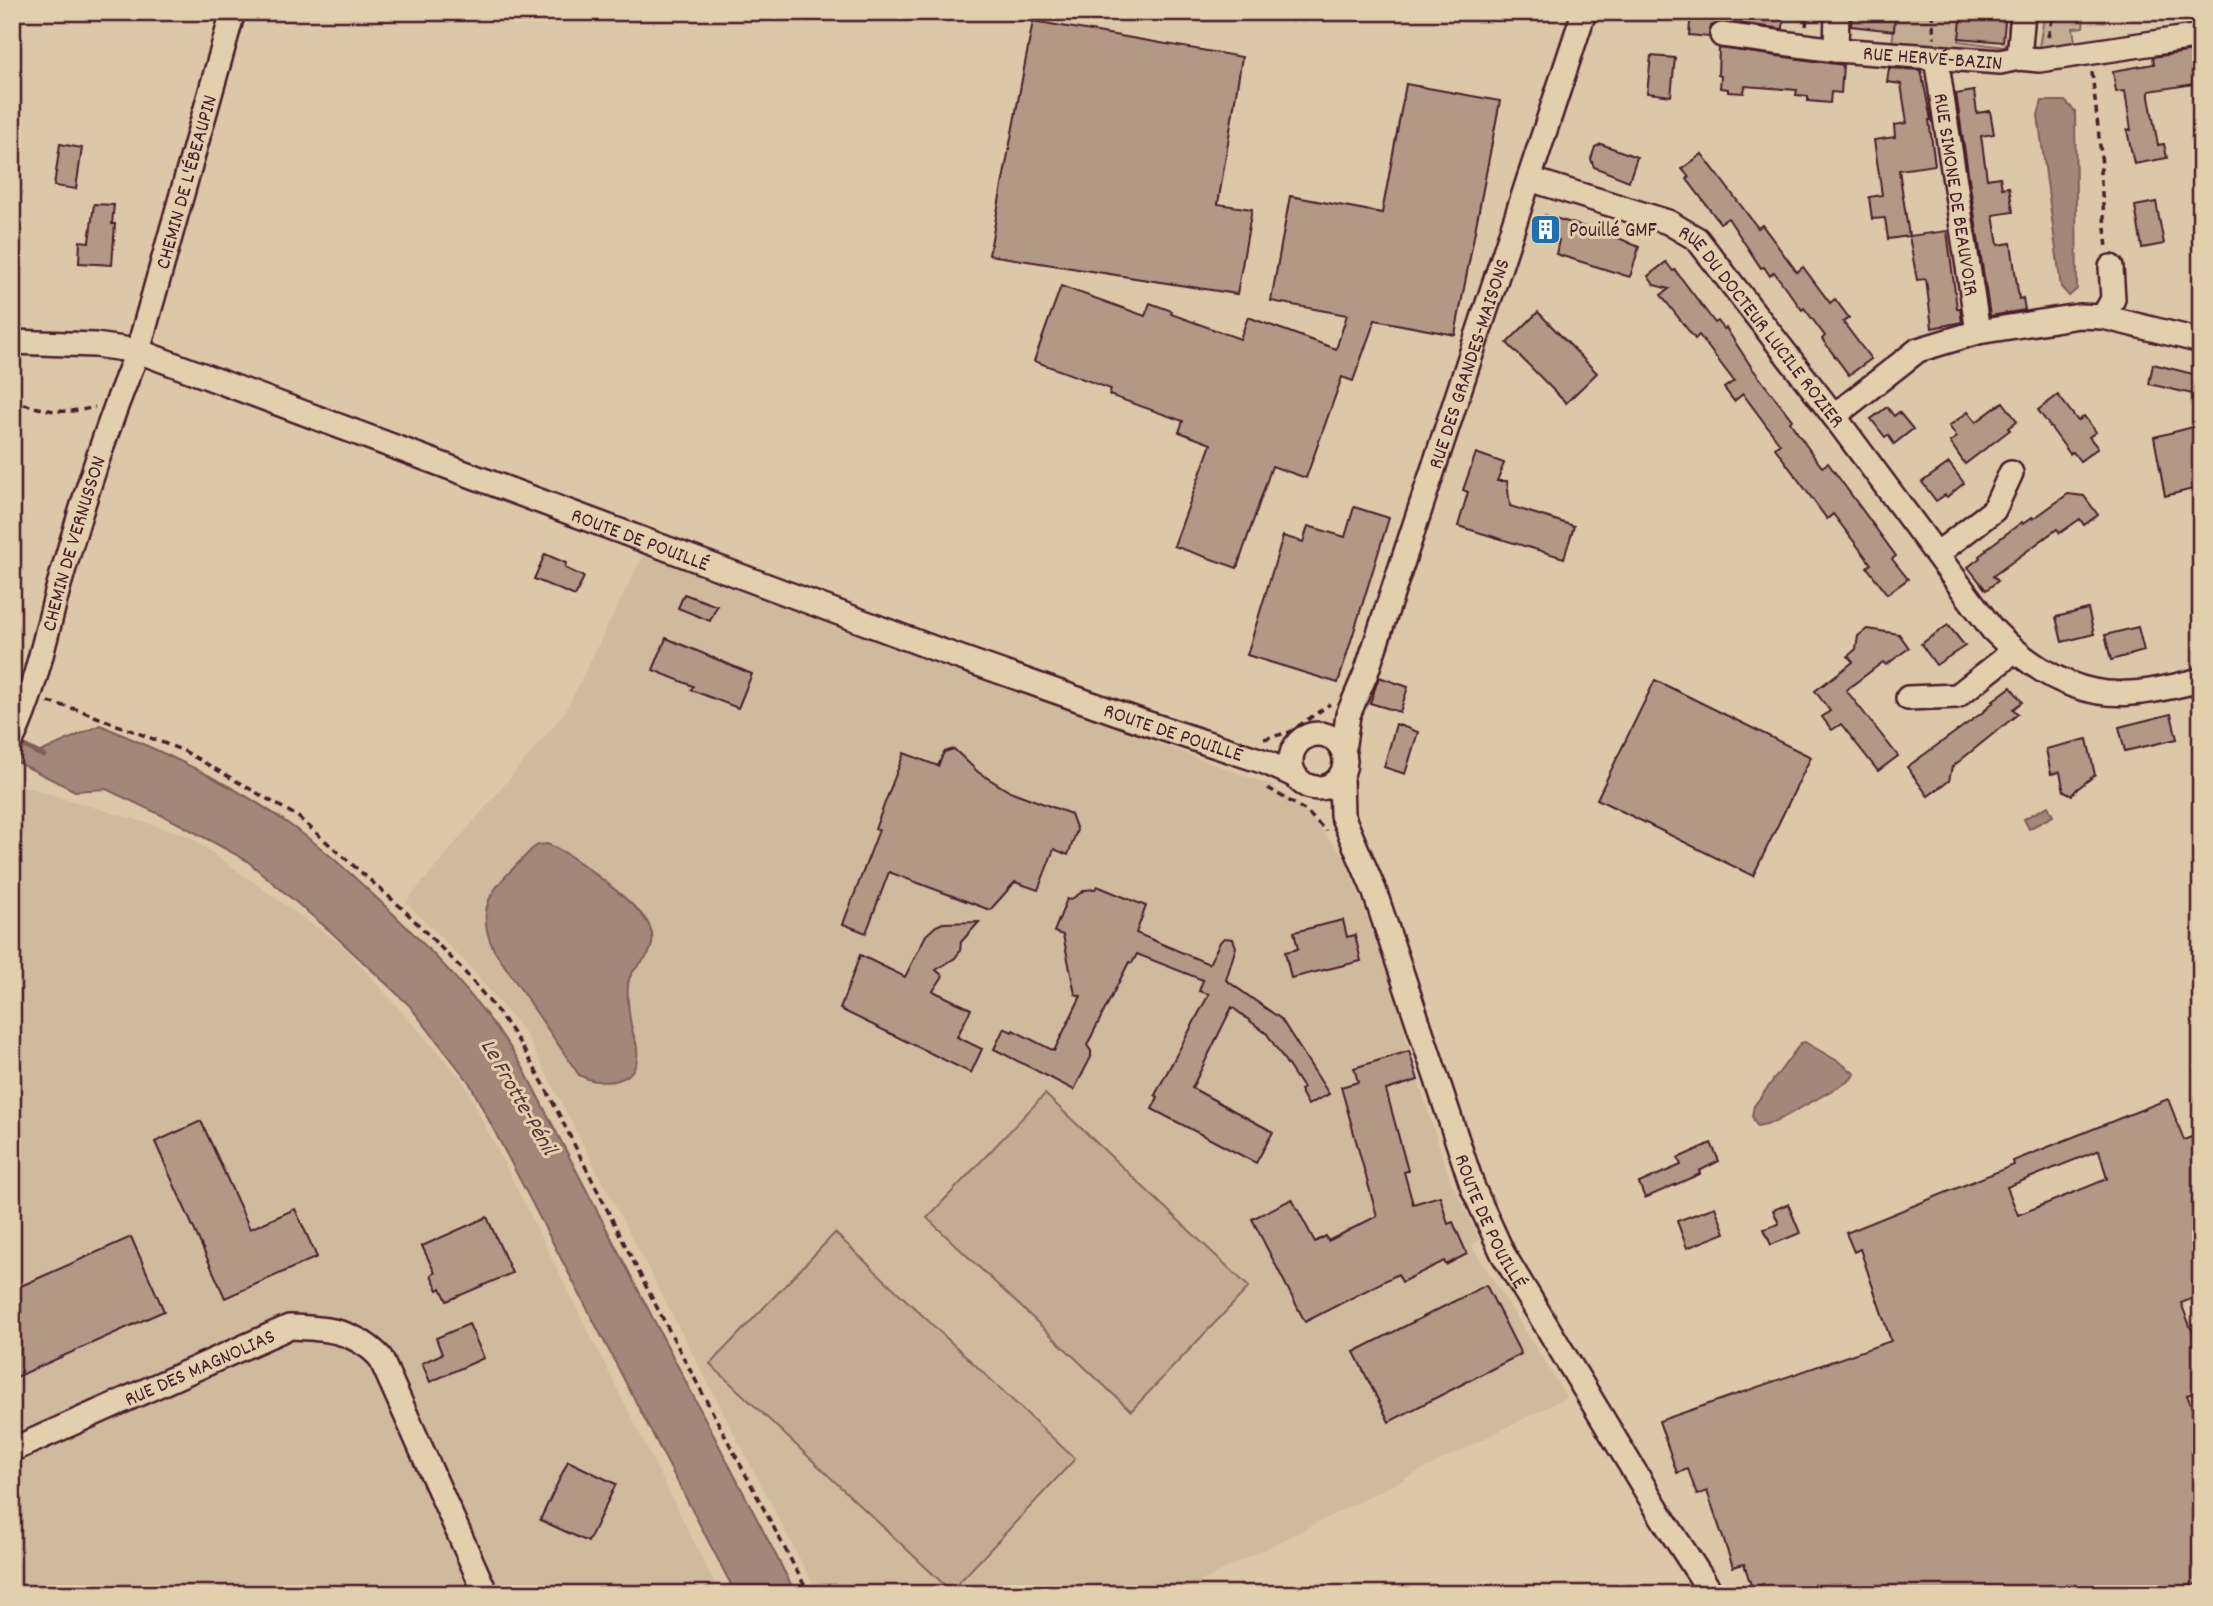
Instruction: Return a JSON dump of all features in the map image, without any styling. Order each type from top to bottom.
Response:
[{"type":"street","name":"CHEMIN DE L'ÉBEAUPIN","points":[[138,351],[233,12]]},
{"type":"street","name":"RUE DES GRANDES-MAISONS","points":[[1343,751],[1340,708],[1366,673],[1584,12]]},
{"type":"street","name":"RUE HERVÉ-BAZIN","points":[[1837,12],[1836,50],[2000,62],[2019,58],[2023,12]]},
{"type":"street","points":[[1722,35],[1836,50]]},
{"type":"street","points":[[2019,58],[2039,60],[2201,36]]},
{"type":"street","name":"RUE SIMONE DE BEAUVOIR","points":[[1936,58],[1978,332]]},
{"type":"street","name":"RUE DU DOCTEUR LUCILE ROZIER","points":[[1529,179],[1668,222],[1697,239],[1834,416],[1992,629],[2012,650],[2033,666],[2066,683],[2096,691],[2129,694],[2201,680]]},
{"type":"street","points":[[2103,317],[2113,299],[2111,267]]},
{"type":"street","points":[[1834,416],[1918,350],[1978,332],[2079,316],[2103,317],[2201,341]]},
{"type":"street","name":"ROUTE DE POUILLÉ","points":[[12,342],[95,345],[138,351],[933,648],[1143,722],[1261,751],[1292,750]]},
{"type":"street","name":"CHEMIN DE VERNUSSON","points":[[12,739],[25,707],[92,476],[138,351]]},
{"type":"street","points":[[1937,554],[1994,510],[2011,473]]},
{"type":"street","points":[[1908,698],[1957,696],[2012,650]]},
{"type":"street","points":[[1322,734],[1340,708]]},
{"type":"street","points":[[1322,734],[1331,737],[1343,751],[1345,760],[1341,776],[1329,786],[1313,788],[1299,782],[1294,775],[1290,759],[1292,750],[1305,737],[1322,734]]},
{"type":"street","name":"ROUTE DE POUILLÉ","points":[[1261,751],[1294,775]]},
{"type":"street","name":"ROUTE DE POUILLÉ","points":[[1341,776],[1342,815],[1374,890],[1473,1188],[1503,1254],[1665,1522],[1712,1594]]},
{"type":"street","name":"ROUTE DE POUILLÉ","points":[[1313,788],[1342,815]]},
{"type":"street","name":"RUE DES MAGNOLIAS","points":[[12,1450],[289,1327],[329,1328],[367,1343],[380,1357],[486,1594]]},
{"type":"path","points":[[2090,53],[2111,267]]},
{"type":"path","points":[[12,400],[37,409],[69,413],[118,401]]},
{"type":"path","points":[[25,707],[79,709],[184,751],[297,816],[403,909],[463,970],[499,1013],[543,1083],[628,1252],[809,1594]]},
{"type":"path","points":[[1261,751],[1290,732],[1340,708]]},
{"type":"path","points":[[1267,787],[1306,811],[1333,838]]},
{"type":"shaded area","points":[[1896,12],[1962,12],[1959,41],[2004,47],[2007,43],[2010,12],[2016,12],[2010,48],[2005,52],[1892,44]]},
{"type":"shaded area","points":[[2045,12],[2085,12],[2083,27],[2073,28],[2076,48],[2038,53]]},
{"type":"shaded area","points":[[644,553],[1270,785],[1297,803],[1345,857],[1391,981],[1418,1080],[1449,1177],[1480,1240],[1472,1246],[1567,1397],[1176,1594],[818,1594],[525,1033],[469,966],[406,902],[565,712]]},
{"type":"shaded area","points":[[16,784],[187,835],[343,946],[462,1079],[720,1594],[12,1594],[12,788]]},
{"type":"shaded area","points":[[1045,1094],[1249,1287],[1131,1411],[927,1218]]},
{"type":"shaded area","points":[[835,1233],[1075,1459],[951,1591],[710,1364]]},
{"type":"water","points":[[2042,101],[2065,101],[2075,111],[2077,289],[2069,296],[2061,287],[2038,115]]},
{"type":"water","points":[[100,725],[224,783],[271,811],[305,836],[382,903],[439,960],[491,1020],[521,1064],[796,1594],[736,1594],[469,1082],[409,1005],[329,930],[246,860],[176,822],[106,789],[75,791],[15,761],[25,746],[36,754]]},
{"type":"water","points":[[2048,806],[2053,816],[2029,829],[2024,819]]},
{"type":"water","points":[[547,844],[570,856],[617,891],[641,914],[651,931],[652,941],[648,955],[632,973],[628,985],[637,1061],[627,1076],[618,1080],[599,1081],[579,1075],[494,950],[487,933],[485,918],[492,894],[532,849]]},
{"type":"water","points":[[1805,1042],[1855,1074],[1849,1081],[1775,1122],[1757,1126],[1752,1116],[1754,1106],[1801,1043]]},
{"type":"building","points":[[1691,12],[1784,12],[1783,29],[1723,21],[1711,26],[1709,37],[1689,35]]},
{"type":"building","points":[[1852,12],[1895,12],[1894,31],[1851,26]]},
{"type":"building","points":[[1962,12],[2006,12],[2003,42],[1959,38]]},
{"type":"building","points":[[1033,21],[1242,57],[1218,204],[1252,209],[1237,294],[989,255]]},
{"type":"building","points":[[1719,48],[1843,65],[1841,93],[1831,92],[1830,103],[1808,101],[1808,96],[1796,95],[1797,90],[1745,86],[1744,93],[1728,92],[1728,89],[1720,88]]},
{"type":"building","points":[[2201,50],[2201,83],[2149,91],[2158,145],[2164,144],[2167,158],[2134,164],[2127,130],[2131,130],[2125,91],[2116,92],[2113,71],[2154,64],[2153,57]]},
{"type":"building","points":[[1651,56],[1675,58],[1671,96],[1647,93]]},
{"type":"building","points":[[1889,68],[1921,70],[1931,120],[1935,165],[1899,170],[1909,236],[1888,239],[1885,218],[1872,219],[1869,197],[1882,195],[1874,140],[1895,137],[1894,125],[1907,123],[1901,84],[1887,82]]},
{"type":"building","points":[[1406,84],[1500,101],[1455,335],[1375,320],[1353,381],[1342,377],[1306,478],[1272,466],[1237,568],[1174,546],[1211,444],[1179,432],[1183,421],[1109,395],[1111,389],[1034,361],[1061,286],[1145,316],[1150,303],[1172,311],[1171,314],[1240,339],[1248,317],[1336,349],[1347,315],[1271,301],[1290,196],[1382,213]]},
{"type":"building","points":[[1974,91],[1977,113],[1990,111],[1994,134],[1981,136],[1987,179],[2000,177],[2002,188],[2009,187],[2013,212],[1993,215],[1998,245],[2011,243],[2019,299],[2023,298],[2025,310],[1990,316],[1956,94]]},
{"type":"building","points":[[60,144],[82,148],[76,189],[54,186]]},
{"type":"building","points":[[1601,144],[1637,157],[1629,181],[1594,167],[1591,159],[1595,147]]},
{"type":"building","points":[[1702,154],[1758,228],[1762,225],[1797,272],[1803,267],[1830,303],[1835,299],[1849,318],[1843,322],[1871,359],[1849,375],[1822,339],[1825,336],[1774,272],[1770,276],[1764,267],[1761,268],[1728,218],[1720,223],[1682,169]]},
{"type":"building","points":[[2156,202],[2164,244],[2142,248],[2135,206]]},
{"type":"building","points":[[94,204],[114,205],[112,265],[79,263],[80,241],[89,242]]},
{"type":"building","points":[[1545,215],[1614,236],[1639,247],[1630,277],[1556,254],[1559,240],[1540,234]]},
{"type":"building","points":[[1947,231],[1957,308],[1960,308],[1962,322],[1932,328],[1926,279],[1917,280],[1909,236]]},
{"type":"building","points":[[1666,262],[1715,323],[1718,321],[1726,328],[1752,368],[1792,420],[1790,422],[1815,458],[1822,467],[1828,463],[1896,556],[1892,559],[1908,579],[1887,594],[1867,567],[1871,564],[1833,514],[1827,519],[1775,448],[1780,444],[1743,394],[1734,401],[1724,388],[1734,381],[1699,335],[1695,339],[1661,295],[1669,289],[1654,285],[1648,276]]},
{"type":"building","points":[[1538,312],[1597,373],[1566,403],[1507,343]]},
{"type":"building","points":[[2153,364],[2201,376],[2201,396],[2149,384]]},
{"type":"building","points":[[2058,395],[2078,421],[2084,416],[2096,432],[2089,437],[2098,448],[2080,461],[2073,452],[2070,454],[2038,410]]},
{"type":"building","points":[[2003,402],[2017,421],[2008,428],[2010,430],[1965,464],[1950,442],[1957,437],[1949,426],[1968,412],[1976,422]]},
{"type":"building","points":[[1887,407],[1894,416],[1899,412],[1913,429],[1894,444],[1871,419]]},
{"type":"building","points":[[2201,425],[2201,487],[2165,496],[2154,437]]},
{"type":"building","points":[[1476,453],[1504,463],[1497,481],[1507,481],[1510,506],[1574,526],[1564,558],[1458,526],[1468,492],[1463,490]]},
{"type":"building","points":[[1949,463],[1964,483],[1947,497],[1945,495],[1936,501],[1922,482]]},
{"type":"building","points":[[2068,494],[2084,496],[2098,515],[2084,525],[2080,519],[2060,533],[2057,529],[1993,576],[1998,581],[1986,590],[1968,567],[1980,558],[1986,549],[2022,522],[2023,524],[2032,517],[2033,519]]},
{"type":"building","points":[[1354,507],[1389,518],[1338,683],[1247,655],[1283,536],[1303,542],[1308,526],[1345,537]]},
{"type":"building","points":[[545,554],[566,563],[565,568],[584,577],[575,596],[534,579]]},
{"type":"building","points":[[684,594],[717,606],[710,621],[678,608]]},
{"type":"building","points":[[2088,609],[2094,634],[2062,642],[2056,617]]},
{"type":"building","points":[[1948,625],[1965,646],[1936,665],[1921,644]]},
{"type":"building","points":[[2138,627],[2144,651],[2111,660],[2105,635]]},
{"type":"building","points":[[1867,629],[1899,634],[1909,648],[1886,665],[1883,662],[1846,690],[1898,756],[1878,771],[1841,724],[1832,730],[1822,717],[1830,711],[1815,691],[1853,662],[1848,656],[1856,649],[1858,636]]},
{"type":"building","points":[[666,638],[752,674],[738,708],[691,690],[693,686],[653,670]]},
{"type":"building","points":[[1379,677],[1408,687],[1400,712],[1370,703]]},
{"type":"building","points":[[1655,680],[1811,757],[1753,876],[1597,799]]},
{"type":"building","points":[[2011,687],[2022,702],[2013,709],[2018,714],[1952,767],[1949,781],[1928,796],[1907,767],[1986,710],[1994,702],[1992,701]]},
{"type":"building","points":[[2171,714],[2177,739],[2125,751],[2119,727]]},
{"type":"building","points":[[1396,724],[1418,732],[1405,774],[1384,767]]},
{"type":"building","points":[[2087,739],[2095,775],[2072,795],[2064,791],[2060,772],[2051,774],[2046,749]]},
{"type":"building","points":[[954,749],[978,772],[1007,790],[1071,814],[1077,830],[1068,855],[1054,849],[1038,890],[1015,882],[990,910],[889,872],[866,933],[843,924],[879,830],[875,829],[904,753],[938,766],[944,752]]},
{"type":"building","points":[[1097,886],[1146,906],[1136,933],[1209,964],[1220,942],[1224,938],[1233,939],[1236,947],[1226,980],[1281,1019],[1329,1094],[1308,1105],[1300,1090],[1303,1088],[1267,1034],[1232,1007],[1192,1088],[1273,1132],[1256,1163],[1152,1109],[1158,1097],[1155,1095],[1209,994],[1199,991],[1203,980],[1137,954],[1132,963],[1129,962],[1087,1045],[1091,1057],[1074,1090],[994,1049],[1004,1028],[1054,1051],[1081,996],[1075,994],[1063,935],[1054,932],[1067,899],[1070,900]]},
{"type":"building","points":[[1343,920],[1347,937],[1355,935],[1361,961],[1291,978],[1285,952],[1298,949],[1294,932]]},
{"type":"building","points":[[979,922],[961,942],[960,951],[955,958],[936,970],[943,976],[933,991],[971,1009],[957,1037],[982,1049],[971,1073],[840,1009],[860,955],[905,977],[926,935],[936,926],[943,923]]},
{"type":"building","points":[[1409,1051],[1418,1080],[1386,1090],[1408,1171],[1404,1172],[1413,1204],[1440,1196],[1448,1224],[1453,1222],[1467,1254],[1446,1265],[1444,1261],[1402,1282],[1398,1274],[1305,1322],[1252,1219],[1292,1199],[1315,1242],[1326,1236],[1328,1241],[1377,1216],[1341,1087],[1358,1082],[1354,1068]]},
{"type":"building","points":[[2168,1099],[2184,1140],[2201,1133],[2201,1295],[2181,1303],[2201,1354],[2201,1390],[2187,1395],[2201,1431],[2201,1582],[2168,1594],[1766,1594],[1763,1584],[1752,1588],[1744,1564],[1733,1567],[1707,1491],[1697,1495],[1688,1469],[1677,1473],[1659,1421],[1891,1341],[1860,1249],[1854,1252],[1846,1233],[2014,1165],[2013,1161]],"holes":[[[2099,1150],[2107,1179],[2018,1215],[2007,1187]]]},
{"type":"building","points":[[201,1121],[250,1229],[295,1209],[317,1257],[225,1298],[155,1142]]},
{"type":"building","points":[[1711,1143],[1719,1161],[1699,1171],[1700,1174],[1645,1198],[1639,1183],[1681,1165],[1678,1158]]},
{"type":"building","points":[[1788,1204],[1800,1233],[1771,1245],[1764,1229],[1779,1224],[1773,1210]]},
{"type":"building","points":[[1715,1207],[1725,1233],[1687,1248],[1677,1221]]},
{"type":"building","points":[[487,1217],[512,1273],[447,1301],[431,1275],[435,1273],[422,1246]]},
{"type":"building","points":[[131,1237],[164,1311],[12,1379],[12,1290]]},
{"type":"building","points":[[1486,1285],[1521,1354],[1389,1422],[1354,1352]]},
{"type":"building","points":[[469,1324],[484,1358],[430,1382],[422,1363],[442,1354],[436,1338]]},
{"type":"building","points":[[568,1461],[616,1484],[588,1542],[540,1520]]},
{"type":"waterway","name":"Le Frotte-Pénil","points":[[18,743],[44,756]]},
{"type":"place","name":"Pouillé GMF","points":[[1546,229]]}]
